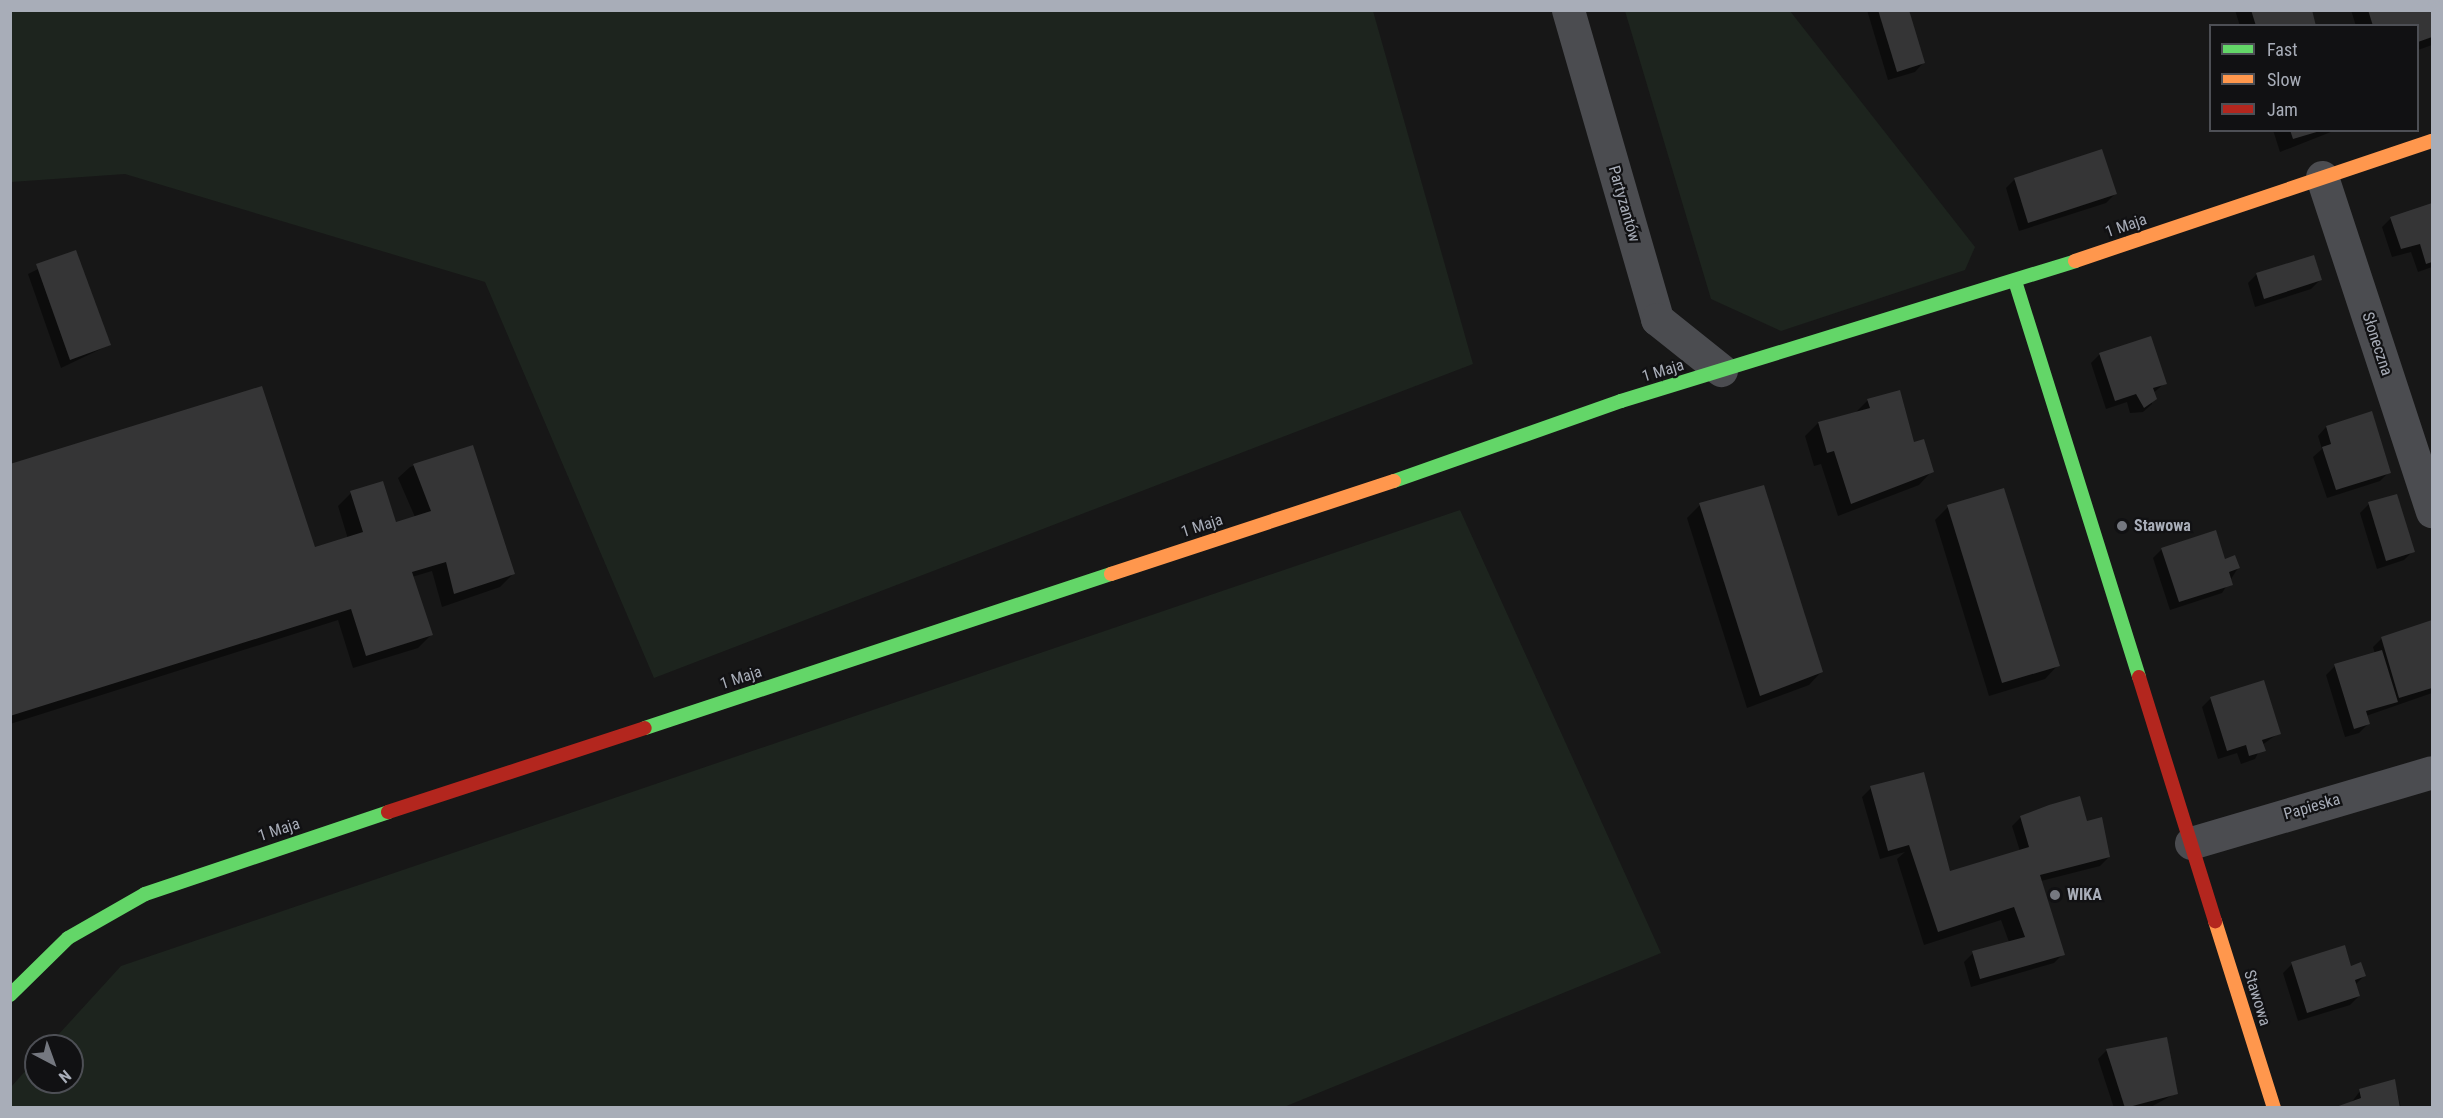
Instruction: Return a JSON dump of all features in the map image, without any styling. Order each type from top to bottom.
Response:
[{"type":"street","name":"Partyzantów","points":[[1568,10],[1657,319],[1721,370]]},
{"type":"street","name":"1 Maja","points":[[10,995],[68,938],[145,894],[1721,370],[2015,281],[2433,141]]},
{"type":"street","name":"Słoneczna","points":[[2322,177],[2433,511]]},
{"type":"street","name":"Stawowa","points":[[2015,281],[2274,1107]]},
{"type":"street","name":"Papieska","points":[[2191,843],[2433,772]]},
{"type":"shaded area","points":[[11,10],[1373,11],[1473,364],[654,678],[485,282],[125,174],[11,182]]},
{"type":"shaded area","points":[[1625,11],[1790,11],[1975,247],[1965,270],[1781,331],[1711,299]]},
{"type":"shaded area","points":[[1460,510],[1661,953],[1284,1107],[11,1107],[11,1087],[24,1072],[24,1094],[84,1094],[84,1034],[59,1034],[121,966]]},
{"type":"building","points":[[1878,10],[1909,10],[1925,63],[1897,72]]},
{"type":"building","points":[[2251,10],[2312,10],[2316,24],[2255,24]]},
{"type":"building","points":[[2368,10],[2432,10],[2432,37],[2419,42],[2419,24],[2372,24]]},
{"type":"building","points":[[2291,132],[2317,132],[2293,139]]},
{"type":"building","points":[[2102,149],[2117,194],[2028,223],[2014,178]]},
{"type":"building","points":[[2432,203],[2432,262],[2426,264],[2420,244],[2401,249],[2390,217]]},
{"type":"building","points":[[76,250],[111,345],[70,360],[36,264]]},
{"type":"building","points":[[2314,255],[2322,280],[2264,299],[2256,273]]},
{"type":"building","points":[[2151,336],[2167,384],[2153,388],[2157,399],[2144,408],[2136,394],[2115,401],[2099,353]]},
{"type":"building","points":[[262,386],[315,547],[363,532],[350,491],[383,481],[396,522],[431,511],[413,464],[473,445],[515,574],[454,594],[446,562],[412,572],[433,635],[366,656],[351,609],[10,716],[10,464]]},
{"type":"building","points":[[1900,390],[1914,442],[1924,439],[1934,472],[1851,504],[1834,451],[1827,453],[1818,422],[1870,408],[1867,399]]},
{"type":"building","points":[[2372,411],[2391,473],[2336,490],[2322,447],[2331,444],[2326,426]]},
{"type":"building","points":[[1764,485],[1823,672],[1760,696],[1699,503]]},
{"type":"building","points":[[2004,488],[2060,666],[2002,683],[1947,505]]},
{"type":"building","points":[[2397,494],[2415,552],[2386,561],[2368,502]]},
{"type":"building","points":[[2216,530],[2225,559],[2235,555],[2240,568],[2229,572],[2233,585],[2179,602],[2161,548]]},
{"type":"building","points":[[2432,620],[2432,688],[2399,698],[2381,637]]},
{"type":"building","points":[[2382,650],[2398,702],[2366,711],[2370,724],[2354,729],[2334,664]]},
{"type":"building","points":[[2264,680],[2281,734],[2262,740],[2266,751],[2249,756],[2246,745],[2227,751],[2210,697]]},
{"type":"building","points":[[1924,772],[1950,871],[2029,847],[2020,816],[2049,805],[2080,796],[2087,821],[2102,817],[2110,857],[2040,875],[2065,955],[1980,979],[1972,951],[2025,937],[2014,907],[1938,932],[1909,845],[1888,851],[1870,786]]},
{"type":"building","points":[[2345,945],[2351,966],[2361,962],[2366,976],[2355,980],[2360,996],[2307,1013],[2291,962]]},
{"type":"building","points":[[2167,1037],[2178,1094],[2125,1108],[2106,1049]]},
{"type":"building","points":[[2395,1079],[2400,1108],[2333,1108],[2361,1098],[2359,1089]]},
{"type":"traffic: fast","points":[[1394,481],[1621,401],[2075,261]]},
{"type":"traffic: fast","points":[[2015,281],[2139,677]]},
{"type":"traffic: fast","points":[[645,728],[1111,574]]},
{"type":"traffic: fast","points":[[10,995],[68,938],[145,894],[388,812]]},
{"type":"traffic: slow","points":[[2075,261],[2432,141]]},
{"type":"traffic: slow","points":[[1111,574],[1394,481]]},
{"type":"traffic: slow","points":[[2215,921],[2274,1108]]},
{"type":"traffic: jam","points":[[2139,677],[2215,921]]},
{"type":"traffic: jam","points":[[388,812],[645,728]]},
{"type":"place","name":"Stawowa","points":[[2122,526]]},
{"type":"place","name":"WIKA","points":[[2055,895]]}]
